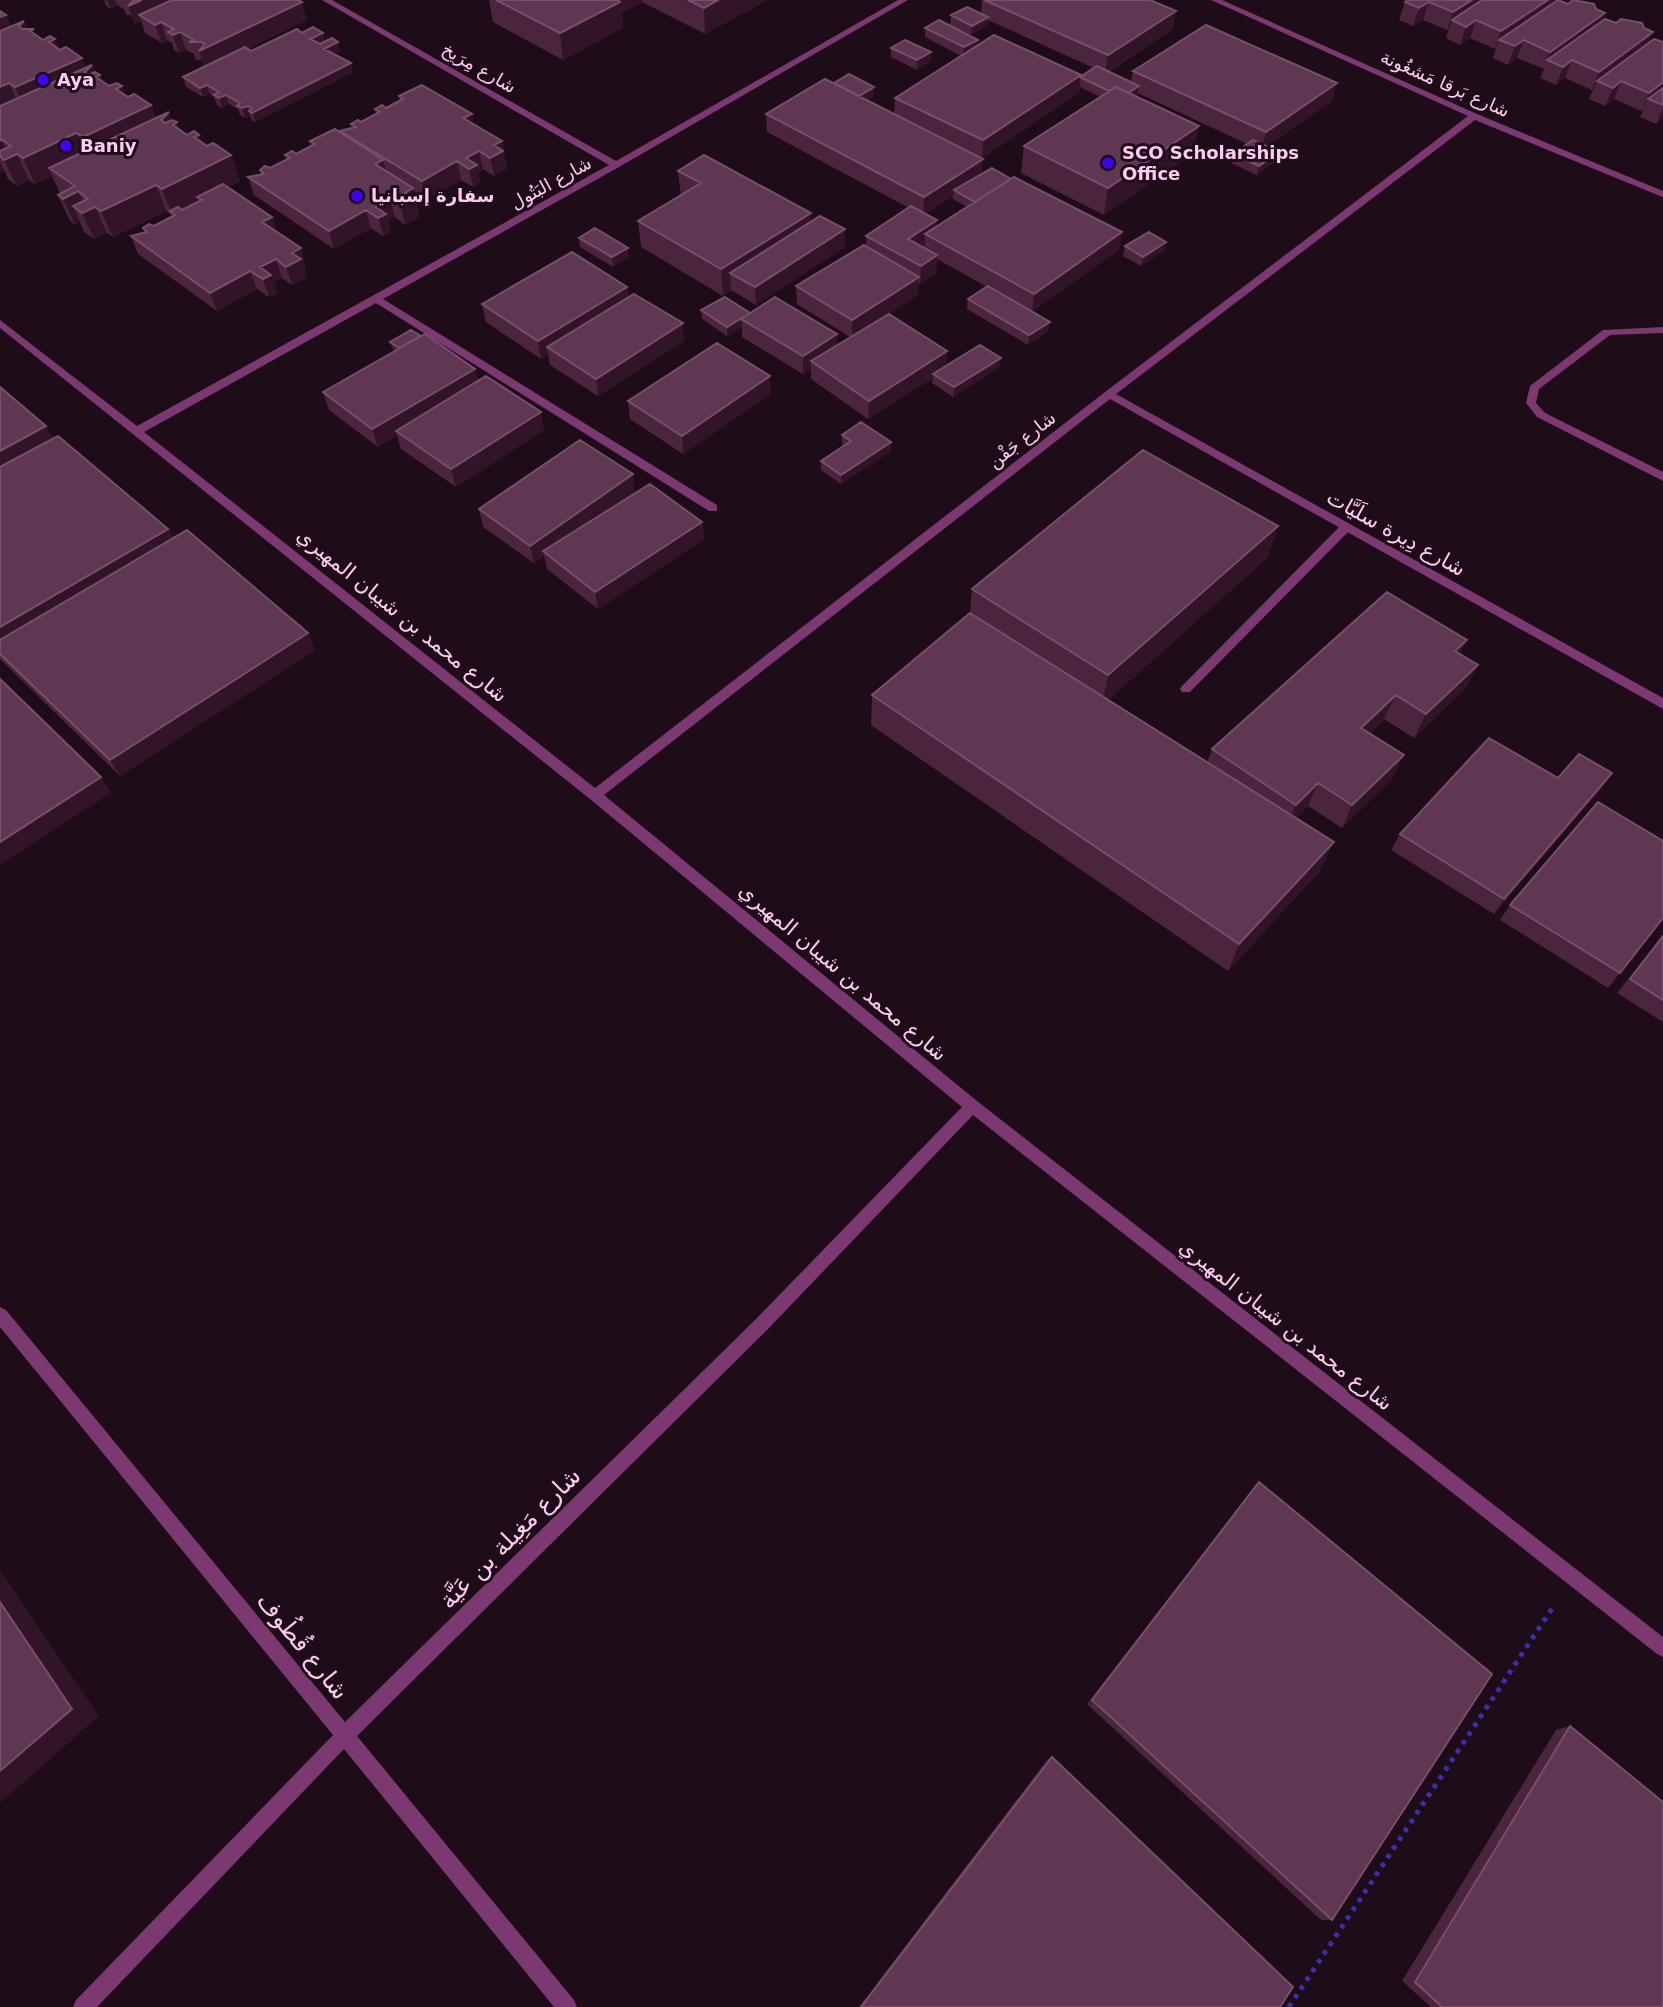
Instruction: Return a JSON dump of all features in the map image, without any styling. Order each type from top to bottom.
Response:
[{"type":"street","name":"شارع مِرَيخ","points":[[326,0],[616,165]]},
{"type":"street","name":"شارع البَتُول","points":[[137,431],[616,165],[904,0]]},
{"type":"street","name":"شارع بَرقا مَشغُونة","points":[[1215,0],[1474,116],[1663,194]]},
{"type":"street","name":"شارع جَفْن","points":[[595,795],[1109,394],[1474,116]]},
{"type":"street","points":[[374,298],[713,509]]},
{"type":"street","name":"شارع محمد بن شيبان المهيري","points":[[0,323],[595,795],[972,1106],[1663,1648]]},
{"type":"street","points":[[1663,330],[1607,332],[1534,388],[1531,403],[1541,415],[1663,477]]},
{"type":"street","name":"شارع دِيرة سلَيَّات","points":[[1109,394],[1663,704]]},
{"type":"street","points":[[1186,689],[1346,527]]},
{"type":"street","name":"شارع مَغِيلة بن عَيَّة","points":[[83,2007],[344,1736],[762,1324],[972,1106]]},
{"type":"street","name":"شارع قُطُوف","points":[[0,1315],[567,2007]]},
{"type":"path","points":[[1289,2007],[1573,1577]]},
{"type":"building","points":[[172,0],[302,2],[199,51],[205,44],[202,42],[189,42],[194,40],[180,32],[173,35],[168,32],[174,29],[161,22],[155,25],[139,15]]},
{"type":"building","points":[[496,0],[618,0],[620,2],[560,33]]},
{"type":"building","points":[[688,0],[718,0],[704,8]]},
{"type":"building","points":[[984,0],[1150,0],[1176,11],[1108,55]]},
{"type":"building","points":[[1472,0],[1453,12],[1429,2],[1419,8],[1405,2]]},
{"type":"building","points":[[1482,0],[1548,0],[1501,31],[1476,20],[1466,27],[1452,20]]},
{"type":"building","points":[[1558,0],[1568,4],[1573,0],[1594,4],[1596,9],[1605,13],[1550,52],[1524,40],[1515,46],[1499,40]]},
{"type":"building","points":[[967,7],[988,17],[972,26],[951,15]]},
{"type":"building","points":[[1605,19],[1616,23],[1621,19],[1642,23],[1644,28],[1653,32],[1599,72],[1572,60],[1563,67],[1547,60]]},
{"type":"building","points":[[939,20],[978,40],[964,47],[925,28]]},
{"type":"building","points":[[24,21],[19,26],[22,29],[34,29],[30,31],[43,40],[50,36],[55,39],[49,42],[60,50],[66,47],[82,58],[15,87],[9,83],[0,87],[0,31]]},
{"type":"building","points":[[1206,25],[1337,83],[1266,132],[1133,71]]},
{"type":"building","points":[[313,27],[323,33],[310,39],[320,44],[332,38],[338,42],[324,49],[351,63],[252,113],[249,111],[252,108],[237,106],[240,103],[226,95],[219,98],[214,95],[219,92],[207,85],[200,88],[183,77],[245,47],[251,51],[297,29],[302,33]]},
{"type":"building","points":[[994,35],[1081,75],[983,140],[895,98]]},
{"type":"building","points":[[1654,39],[1663,42],[1663,82],[1649,93],[1621,81],[1613,88],[1597,81]]},
{"type":"building","points":[[905,40],[931,52],[917,60],[891,48]]},
{"type":"building","points":[[92,65],[85,72],[88,75],[95,72],[100,75],[96,77],[109,86],[117,83],[122,86],[116,89],[128,97],[134,94],[151,105],[83,137],[76,133],[23,158],[17,154],[4,160],[0,151],[11,146],[0,140],[0,106]]},
{"type":"building","points":[[1097,66],[1139,86],[1128,93],[1116,87],[1109,91],[1080,77]]},
{"type":"building","points":[[849,74],[874,87],[859,96],[834,83]]},
{"type":"building","points":[[825,79],[983,159],[924,197],[766,114]]},
{"type":"building","points":[[422,85],[472,114],[463,118],[502,141],[494,145],[503,151],[490,158],[479,151],[466,158],[477,165],[469,169],[457,161],[422,181],[340,131],[356,127],[351,124],[380,112],[375,109],[382,105],[386,108],[403,99],[399,96]]},
{"type":"building","points":[[1116,87],[1199,126],[1108,188],[1024,146]]},
{"type":"building","points":[[1663,88],[1663,105],[1648,99]]},
{"type":"building","points":[[169,112],[161,120],[165,123],[172,120],[177,122],[173,125],[187,135],[194,131],[199,135],[194,137],[207,146],[213,143],[231,155],[162,189],[156,185],[101,211],[95,207],[82,213],[73,206],[88,199],[78,191],[63,199],[58,195],[75,186],[49,168]]},
{"type":"building","points":[[335,129],[383,160],[375,164],[413,188],[405,193],[414,199],[401,206],[390,199],[376,207],[386,214],[378,218],[366,210],[329,231],[248,177],[264,174],[260,170],[265,166],[270,168],[290,158],[285,155],[292,151],[296,154],[315,144],[310,141]]},
{"type":"building","points":[[1253,140],[1279,152],[1259,166],[1233,154]]},
{"type":"building","points":[[704,155],[811,213],[721,269],[638,221],[701,183],[678,171]]},
{"type":"building","points":[[992,168],[1011,179],[975,202],[954,190]]},
{"type":"building","points":[[1014,177],[1122,232],[1034,294],[925,234]]},
{"type":"building","points":[[223,184],[272,217],[262,222],[301,248],[292,253],[301,259],[286,267],[276,259],[260,267],[271,275],[263,279],[250,271],[210,293],[131,236],[147,232],[143,228],[149,224],[154,226],[175,215],[170,211],[178,207],[182,210],[202,200],[197,197]]},
{"type":"building","points":[[911,206],[937,220],[908,239],[937,255],[921,266],[866,236]]},
{"type":"building","points":[[820,216],[845,229],[755,287],[730,273]]},
{"type":"building","points":[[595,228],[628,248],[612,257],[579,238]]},
{"type":"building","points":[[1149,232],[1166,242],[1143,257],[1125,246]]},
{"type":"building","points":[[864,245],[919,277],[852,320],[796,286]]},
{"type":"building","points":[[572,252],[627,287],[538,341],[482,304]]},
{"type":"building","points":[[988,286],[1050,322],[1029,335],[968,299]]},
{"type":"building","points":[[634,294],[683,323],[596,379],[547,347]]},
{"type":"building","points":[[725,297],[750,313],[727,327],[701,310]]},
{"type":"building","points":[[775,297],[837,334],[803,356],[741,319]]},
{"type":"building","points":[[889,314],[947,351],[869,401],[811,361]]},
{"type":"building","points":[[411,330],[421,336],[399,348],[390,342]]},
{"type":"building","points":[[425,334],[475,369],[372,429],[323,392]]},
{"type":"building","points":[[717,343],[770,376],[682,436],[628,401]]},
{"type":"building","points":[[980,345],[1001,358],[954,387],[933,374]]},
{"type":"building","points":[[486,376],[541,412],[451,469],[396,431]]},
{"type":"building","points":[[0,387],[46,426],[0,451]]},
{"type":"building","points":[[861,422],[891,442],[841,475],[821,461],[851,441],[842,435]]},
{"type":"building","points":[[58,436],[168,529],[0,627],[0,467]]},
{"type":"building","points":[[580,440],[633,474],[530,546],[479,509]]},
{"type":"building","points":[[1143,450],[1278,526],[1108,675],[972,589]]},
{"type":"building","points":[[650,484],[702,522],[595,592],[543,551]]},
{"type":"building","points":[[187,530],[308,633],[110,760],[0,654],[0,640]]},
{"type":"building","points":[[1387,592],[1467,640],[1455,651],[1478,665],[1426,714],[1396,695],[1361,728],[1404,755],[1352,805],[1318,783],[1296,805],[1212,749]]},
{"type":"building","points":[[970,613],[1334,842],[1239,944],[872,695]]},
{"type":"building","points":[[0,679],[101,777],[0,842]]},
{"type":"building","points":[[1489,738],[1558,778],[1579,754],[1612,773],[1504,899],[1400,834]]},
{"type":"building","points":[[1598,802],[1663,841],[1663,918],[1620,973],[1510,905]]},
{"type":"building","points":[[1663,936],[1663,1000],[1630,979]]},
{"type":"building","points":[[1259,1482],[1492,1674],[1332,1920],[1092,1700]]},
{"type":"building","points":[[0,1602],[72,1709],[0,1771]]},
{"type":"building","points":[[1570,1726],[1663,1802],[1663,2007],[1442,2007],[1415,1982]]},
{"type":"building","points":[[1052,1757],[1293,1987],[1280,2007],[861,2007]]},
{"type":"place","name":"Aya","points":[[43,80]]},
{"type":"place","name":"Baniy","points":[[66,146]]},
{"type":"place","name":"SCO Scholarships Office","points":[[1108,163]]},
{"type":"place","name":"سفارة إسبانيا","points":[[357,196]]}]
